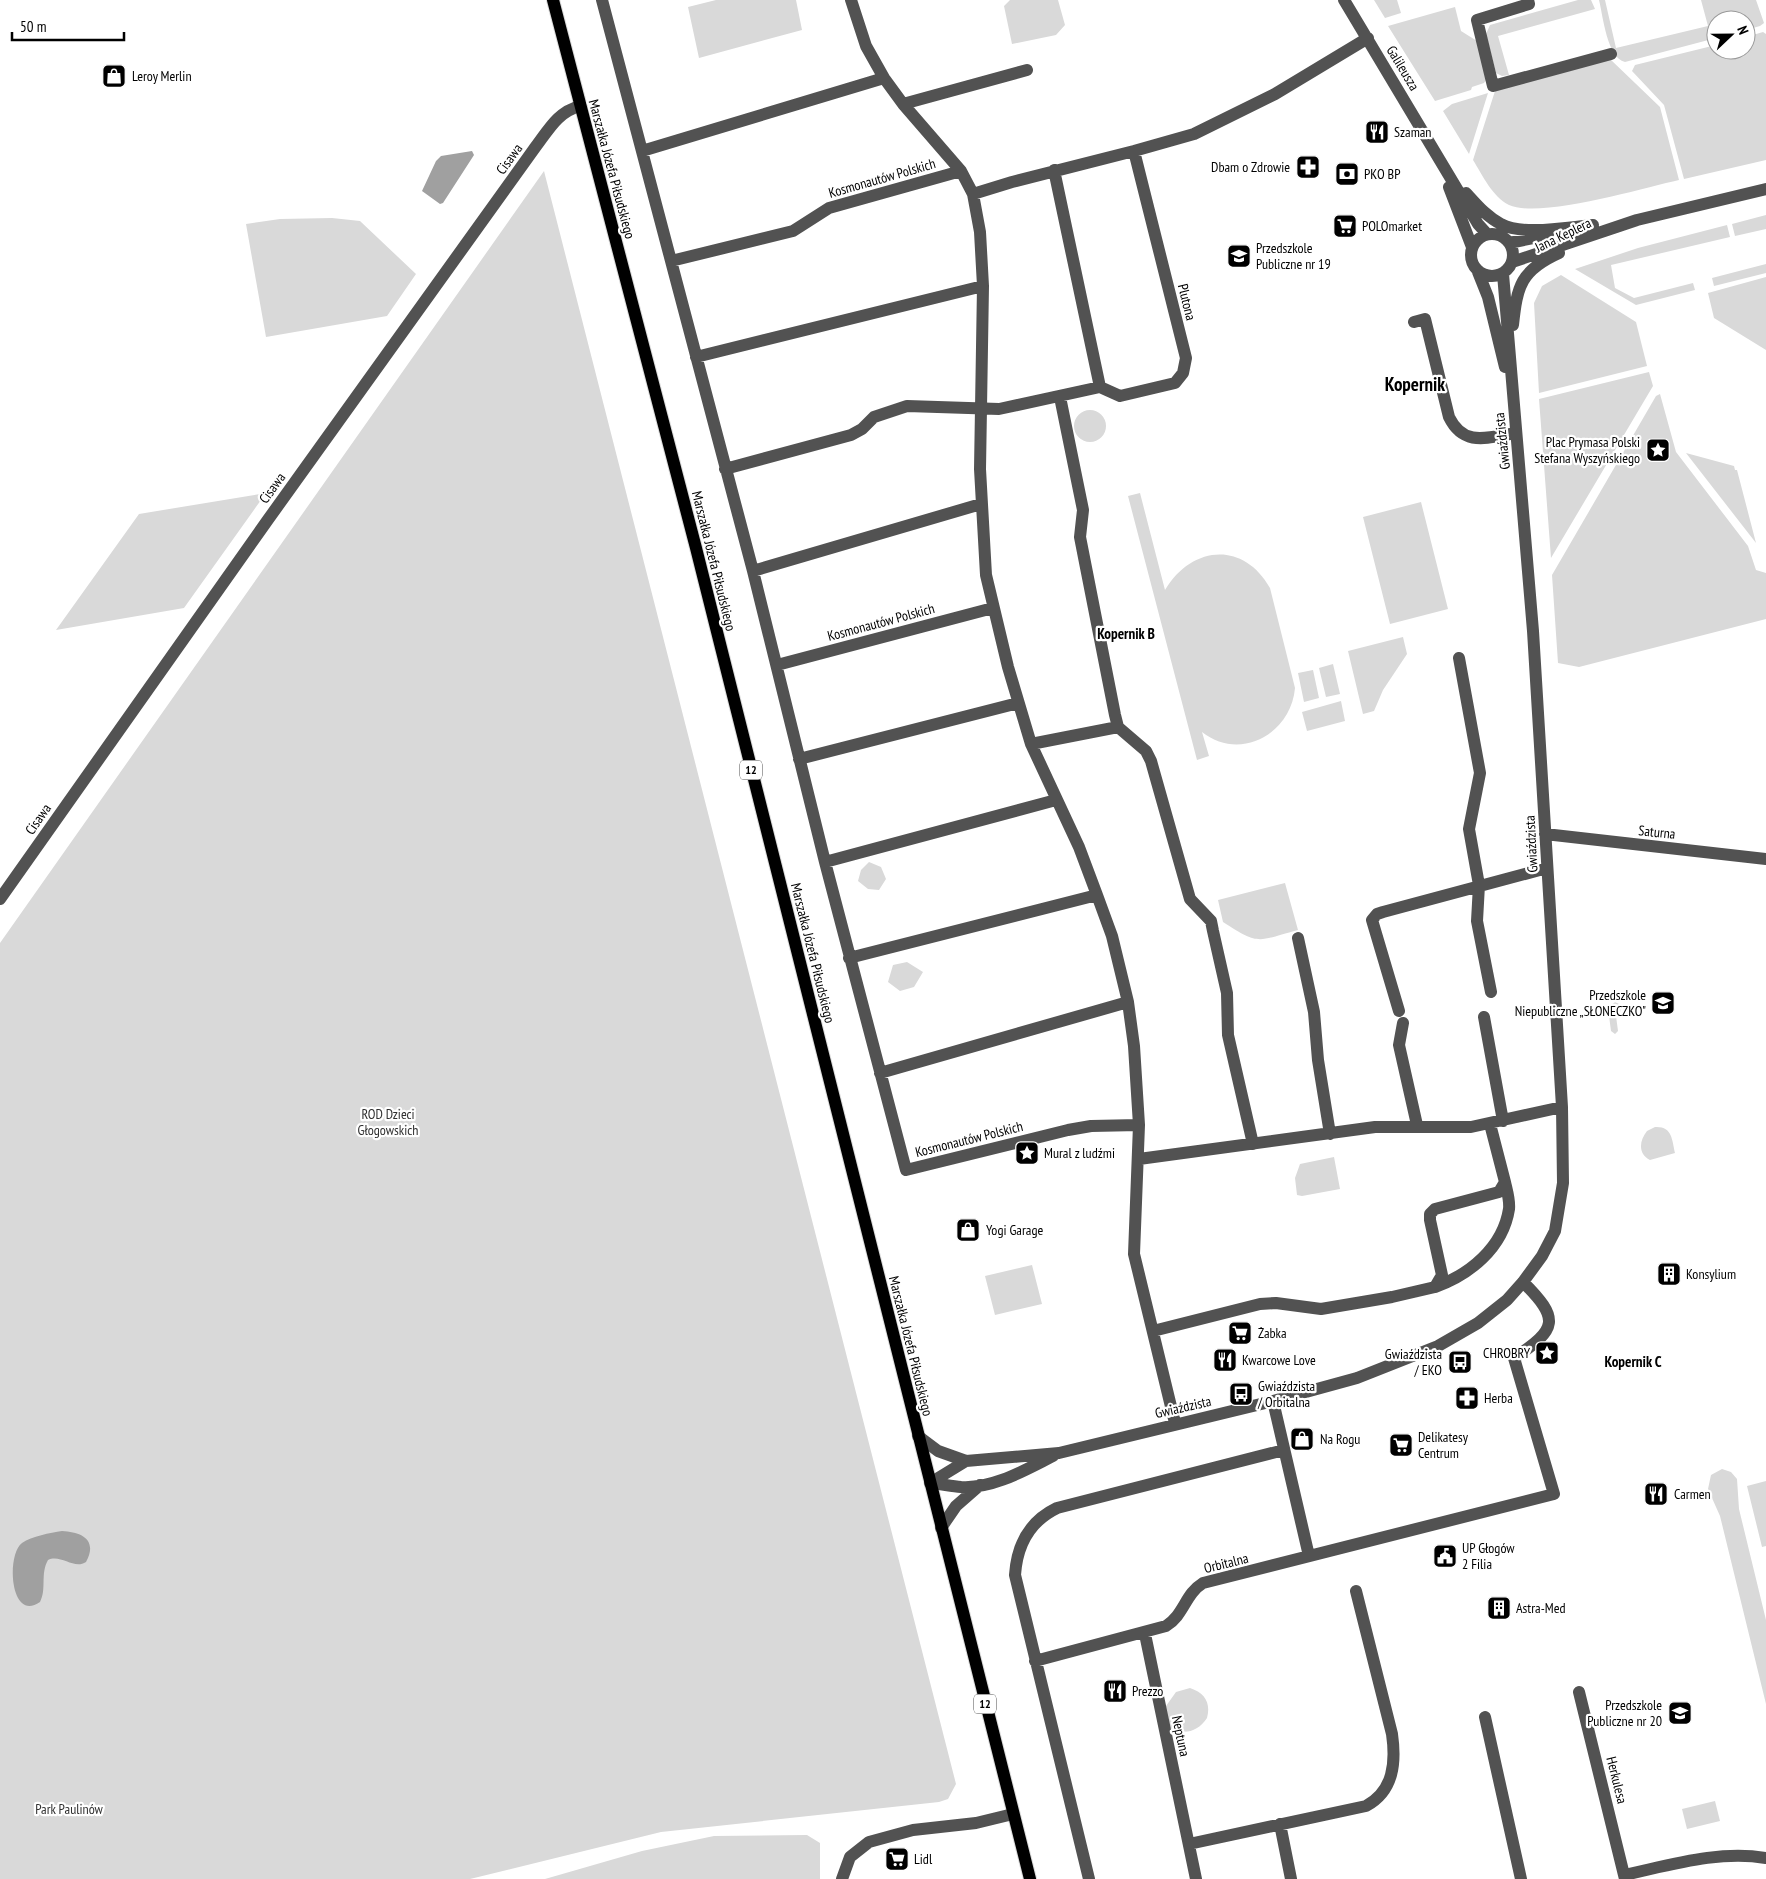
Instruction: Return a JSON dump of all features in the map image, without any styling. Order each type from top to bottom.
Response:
[{"type":"main road","name":"Marszałka Józefa Piłsudskiego","points":[[545,0],[562,36]]},
{"type":"main road","name":"Marszałka Józefa Piłsudskiego","points":[[553,0],[696,548],[940,1528],[1030,1879]]},
{"type":"street","name":"Kosmonautów Polskich","points":[[602,0],[753,571],[825,862],[906,1170],[1068,1130],[1100,1125],[1139,1125]]},
{"type":"street","name":"Kosmonautów Polskich","points":[[851,0],[866,46],[884,78],[903,104],[961,171],[973,194],[980,232],[982,286],[981,504],[986,575],[992,608],[1031,744],[1079,847],[1112,936],[1128,1002],[1134,1046],[1139,1125],[1134,1254],[1175,1423]]},
{"type":"street","name":"Galileusza","points":[[1344,0],[1478,224],[1487,234]]},
{"type":"street","points":[[1542,0],[1529,2],[1476,20],[1493,86],[1611,54]]},
{"type":"street","points":[[973,194],[1054,170],[1134,151],[1194,134],[1243,111],[1304,78],[1368,38]]},
{"type":"street","points":[[903,104],[1027,70]]},
{"type":"street","points":[[642,151],[884,78]]},
{"type":"street","name":"Cisawa","points":[[0,899],[539,142],[559,115],[568,109],[580,106]]},
{"type":"street","name":"Plutona","points":[[1100,387],[1120,396],[1175,383],[1183,373],[1186,358],[1134,151]]},
{"type":"street","name":"Galileusza","points":[[1435,152],[1472,247]]},
{"type":"street","points":[[725,469],[851,435],[862,429],[874,417],[907,406],[1005,408],[1100,387],[1054,170]]},
{"type":"street","name":"Kosmonautów Polskich","points":[[671,261],[794,231],[834,206],[961,171]]},
{"type":"street","name":"Jana Keplera","points":[[1452,178],[1486,215],[1502,225],[1516,229],[1593,225],[1637,220]]},
{"type":"street","name":"Jana Keplera","points":[[1512,262],[1637,220],[1766,189]]},
{"type":"street","name":"Jana Keplera","points":[[1509,243],[1593,225]]},
{"type":"street","name":"Jana Keplera","points":[[1511,354],[1519,287],[1530,270],[1551,256],[1608,230]]},
{"type":"street","points":[[1487,234],[1499,235],[1509,243],[1513,252],[1512,262],[1503,274],[1494,277],[1478,272],[1472,265],[1470,256],[1472,247],[1478,239],[1487,234]]},
{"type":"street","name":"Gwiaździsta","points":[[1478,272],[1490,305],[1512,396]]},
{"type":"street","name":"Gwiaździsta","points":[[930,1483],[966,1461],[1059,1453],[1175,1423],[1273,1401],[1357,1378],[1438,1346],[1478,1323],[1507,1300],[1542,1256],[1555,1231],[1560,1211],[1562,1183],[1562,1107],[1533,631],[1503,274]]},
{"type":"street","points":[[696,357],[982,286]]},
{"type":"street","points":[[1414,322],[1426,319],[1449,417],[1454,427],[1464,435],[1472,438],[1516,433]]},
{"type":"street","points":[[1060,397],[1083,510],[1080,537],[1118,727],[1146,751],[1151,761],[1190,899],[1211,921],[1227,993],[1228,1035],[1253,1144]]},
{"type":"street","points":[[753,571],[981,504]]},
{"type":"street","name":"Kosmonautów Polskich","points":[[777,666],[992,608]]},
{"type":"street","points":[[1459,658],[1480,773],[1469,829],[1479,885],[1477,921],[1491,992]]},
{"type":"street","points":[[800,759],[1018,703]]},
{"type":"street","points":[[1031,744],[1118,727]]},
{"type":"street","points":[[825,862],[1056,800]]},
{"type":"street","name":"Saturna","points":[[1545,834],[1766,859]]},
{"type":"street","points":[[1417,1126],[1399,1045],[1401,1017],[1372,920],[1383,912],[1547,868]]},
{"type":"street","points":[[850,958],[1097,895]]},
{"type":"street","points":[[1298,938],[1314,1012],[1318,1060],[1330,1134]]},
{"type":"street","points":[[880,1073],[1128,1002]]},
{"type":"street","points":[[1484,1016],[1503,1121]]},
{"type":"street","points":[[1139,1159],[1375,1127],[1417,1126],[1458,1128],[1490,1124],[1562,1107]]},
{"type":"street","points":[[1153,1331],[1260,1304],[1276,1303],[1321,1309],[1392,1297],[1435,1287],[1468,1272],[1492,1246],[1505,1223],[1509,1209],[1505,1182],[1490,1124]]},
{"type":"street","points":[[1435,1287],[1442,1275],[1430,1214],[1435,1209],[1499,1192],[1505,1182]]},
{"type":"street","points":[[1273,1401],[1309,1556],[1554,1494],[1514,1358],[1545,1333],[1550,1322],[1549,1314],[1544,1303],[1523,1282]]},
{"type":"street","points":[[918,1436],[938,1451],[966,1461]]},
{"type":"street","points":[[1089,1879],[1015,1575],[1016,1557],[1024,1537],[1044,1514],[1057,1508],[1284,1450]]},
{"type":"street","name":"Gwiaździsta","points":[[930,1483],[962,1487],[980,1486],[1017,1474],[1059,1453]]},
{"type":"street","points":[[940,1528],[956,1506],[980,1486]]},
{"type":"street","name":"Orbitalna","points":[[1035,1662],[1145,1634],[1175,1621],[1195,1588],[1203,1583],[1309,1556]]},
{"type":"street","points":[[1189,1844],[1366,1806],[1374,1802],[1382,1793],[1394,1767],[1392,1734],[1356,1591]]},
{"type":"street","name":"Neptuna","points":[[1145,1634],[1196,1879]]},
{"type":"street","name":"Herkulesa","points":[[1580,1692],[1625,1877],[1713,1857],[1744,1854],[1766,1858]]},
{"type":"street","points":[[1485,1717],[1521,1879]]},
{"type":"street","points":[[842,1879],[850,1857],[869,1842],[912,1830],[976,1823],[1013,1814]]},
{"type":"street","points":[[1280,1824],[1290,1879]]},
{"type":"green space","points":[[716,0],[796,0],[802,30],[699,58],[688,7]]},
{"type":"green space","points":[[1010,0],[1058,0],[1065,25],[1056,35],[1012,44],[1004,6]]},
{"type":"green space","points":[[1374,0],[1397,0],[1401,13],[1385,18]]},
{"type":"green space","points":[[1578,0],[1591,0],[1595,9],[1498,36],[1509,75],[1502,76],[1496,73],[1486,34],[1490,25]]},
{"type":"green space","points":[[1599,0],[1605,0],[1616,48],[1706,26],[1706,41],[1625,62],[1614,53],[1604,26]]},
{"type":"green space","points":[[1701,0],[1756,0],[1764,23],[1756,27],[1756,10],[1706,10],[1706,19]]},
{"type":"green space","points":[[1455,7],[1461,31],[1477,41],[1486,80],[1484,83],[1472,87],[1471,90],[1435,101],[1388,26]]},
{"type":"green space","points":[[1763,32],[1766,34],[1766,160],[1684,179],[1664,105],[1632,71],[1635,65],[1706,47],[1706,60],[1756,60],[1756,34]]},
{"type":"green space","points":[[1610,59],[1660,107],[1679,180],[1592,201],[1544,208],[1524,208],[1509,205],[1503,201],[1488,185],[1473,160],[1495,91]]},
{"type":"green space","points":[[1488,93],[1469,154],[1443,111],[1452,104]]},
{"type":"green space","name":"ROD Dzieci Głogowskich","points":[[544,171],[956,1784],[948,1799],[939,1802],[661,1832],[470,1879],[0,1879],[0,943]]},
{"type":"green space","points":[[1766,215],[1766,229],[1735,236],[1732,224]]},
{"type":"green space","points":[[332,218],[360,221],[416,274],[387,316],[266,337],[246,224],[280,219]]},
{"type":"green space","points":[[1727,225],[1730,237],[1611,265],[1615,288],[1634,298],[1693,283],[1695,290],[1636,305],[1575,269],[1638,248]]},
{"type":"green space","points":[[1766,264],[1766,273],[1714,286],[1712,278]]},
{"type":"green space","points":[[1561,275],[1636,322],[1647,366],[1539,393],[1534,303],[1542,286]]},
{"type":"green space","points":[[1766,277],[1766,350],[1714,318],[1708,293]]},
{"type":"green space","points":[[1649,372],[1653,386],[1551,558],[1539,399]]},
{"type":"green space","points":[[1660,394],[1676,452],[1748,546],[1756,570],[1766,573],[1766,619],[1579,667],[1558,663],[1552,575],[1656,396]]},
{"type":"green space","points":[[1090,410],[1101,415],[1106,426],[1101,437],[1090,442],[1079,437],[1074,426],[1079,415]]},
{"type":"green space","points":[[1686,453],[1734,466],[1735,470],[1737,470],[1756,543]]},
{"type":"green space","points":[[266,493],[184,608],[56,630],[139,514]]},
{"type":"green space","points":[[1140,493],[1165,590],[1176,575],[1189,564],[1203,557],[1217,554],[1232,556],[1246,562],[1259,572],[1270,588],[1295,688],[1291,704],[1284,718],[1274,730],[1261,739],[1247,743],[1232,744],[1217,741],[1202,732],[1209,756],[1197,760],[1128,496]]},
{"type":"green space","points":[[1421,502],[1448,609],[1390,624],[1363,517]]},
{"type":"green space","points":[[1403,637],[1407,654],[1383,690],[1374,711],[1363,714],[1348,651]]},
{"type":"green space","points":[[1333,664],[1340,694],[1326,697],[1319,668]]},
{"type":"green space","points":[[1313,670],[1319,698],[1304,702],[1298,673]]},
{"type":"green space","points":[[1341,701],[1345,721],[1307,731],[1302,712]]},
{"type":"green space","points":[[869,862],[881,867],[886,879],[879,890],[868,889],[858,881],[861,870]]},
{"type":"green space","points":[[1285,883],[1298,930],[1266,939],[1259,939],[1245,935],[1223,922],[1218,900]]},
{"type":"green space","points":[[907,962],[923,972],[914,987],[900,991],[888,982],[893,965]]},
{"type":"green space","points":[[1615,1002],[1621,1005],[1620,1013],[1616,1016],[1618,1031],[1615,1034],[1611,1031],[1608,1008]]},
{"type":"green space","points":[[1655,1127],[1661,1127],[1668,1131],[1672,1138],[1675,1153],[1650,1160],[1643,1154],[1641,1143],[1647,1131]]},
{"type":"green space","points":[[1334,1157],[1340,1189],[1302,1196],[1297,1195],[1295,1178],[1300,1164]]},
{"type":"green space","points":[[1032,1265],[1042,1304],[995,1315],[985,1276]]},
{"type":"green space","points":[[1722,1469],[1731,1472],[1737,1479],[1739,1509],[1766,1620],[1766,1704],[1720,1516],[1708,1489],[1711,1475]]},
{"type":"green space","points":[[1766,1481],[1766,1546],[1762,1547],[1747,1486]]},
{"type":"green space","points":[[1190,1688],[1200,1693],[1206,1699],[1208,1708],[1207,1718],[1194,1730],[1178,1731],[1167,1726],[1166,1706],[1176,1692]]},
{"type":"green space","points":[[1715,1801],[1720,1821],[1687,1829],[1682,1809]]},
{"type":"green space","points":[[807,1835],[820,1843],[820,1879],[545,1879],[642,1851],[714,1836]]},
{"type":"shaded area","points":[[472,151],[474,155],[443,203],[440,204],[422,191],[436,161],[441,156]]},
{"type":"shaded area","points":[[62,1531],[82,1535],[86,1539],[90,1548],[86,1562],[77,1564],[58,1559],[48,1560],[44,1571],[43,1592],[40,1602],[30,1606],[22,1603],[17,1596],[14,1585],[14,1560],[17,1550],[22,1543],[31,1538]]},
{"type":"place","name":"Leroy Merlin","points":[[114,76]]},
{"type":"place","name":"Szaman","points":[[1377,132]]},
{"type":"place","name":"Dbam o Zdrowie","points":[[1308,167]]},
{"type":"place","name":"PKO BP","points":[[1347,174]]},
{"type":"place","name":"POLOmarket","points":[[1345,226]]},
{"type":"place","name":"Przedszkole Publiczne nr 19","points":[[1239,256]]},
{"type":"place","name":"Plac Prymasa Polski Stefana Wyszyńskiego","points":[[1658,450]]},
{"type":"place","name":"Przedszkole Niepubliczne „SŁONECZKO\"","points":[[1663,1003]]},
{"type":"place","name":"Mural z ludźmi","points":[[1027,1153]]},
{"type":"place","name":"Yogi Garage","points":[[968,1230]]},
{"type":"place","name":"Konsylium","points":[[1669,1274]]},
{"type":"place","name":"Żabka","points":[[1240,1333]]},
{"type":"place","name":"CHROBRY","points":[[1547,1353]]},
{"type":"place","name":"Kwarcowe Love","points":[[1225,1360]]},
{"type":"place","name":"Gwiaździsta / EKO","points":[[1460,1362]]},
{"type":"place","name":"Gwiaździsta / Orbitalna","points":[[1241,1394]]},
{"type":"place","name":"Herba","points":[[1467,1398]]},
{"type":"place","name":"Na Rogu","points":[[1302,1439]]},
{"type":"place","name":"Delikatesy Centrum","points":[[1401,1445]]},
{"type":"place","name":"Carmen","points":[[1656,1494]]},
{"type":"place","name":"UP Głogów 2 Filia","points":[[1445,1556]]},
{"type":"place","name":"Astra-Med","points":[[1499,1608]]},
{"type":"place","name":"Prezzo","points":[[1115,1691]]},
{"type":"place","name":"Przedszkole Publiczne nr 20","points":[[1680,1713]]},
{"type":"place","name":"Lidl","points":[[897,1859]]},
{"type":"district","name":"Kopernik","points":[[1415,384]]},
{"type":"district","name":"Kopernik B","points":[[1126,634]]},
{"type":"district","name":"Kopernik C","points":[[1633,1362]]},
{"type":"park label","name":"Park Paulinów","points":[[69,1809]]}]
